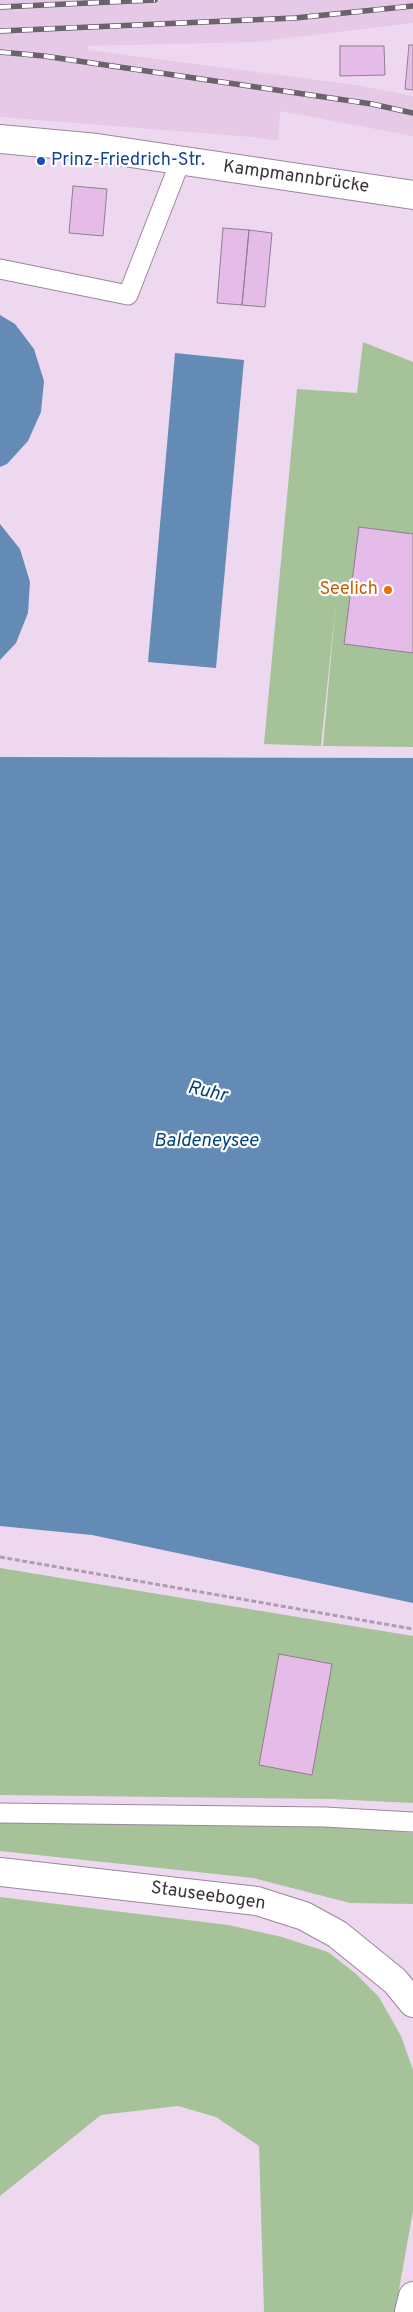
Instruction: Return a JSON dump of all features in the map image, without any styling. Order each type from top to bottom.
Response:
[{"type":"street","name":"Kampmannbrücke","points":[[0,139],[97,148],[180,162],[413,195]]},
{"type":"street","name":"Stauseebogen","points":[[0,1872],[258,1901],[304,1916],[337,1934],[395,1982],[413,2003]]},
{"type":"street","points":[[410,2312],[413,2296]]},
{"type":"lane","points":[[0,269],[128,295],[180,162]]},
{"type":"lane","points":[[0,1812],[325,1817],[413,1822]]},
{"type":"path","points":[[0,1557],[413,1629]]},
{"type":"shaded area","points":[[0,0],[413,0],[413,23],[255,42],[87,46],[88,50],[356,85],[413,96],[413,136],[280,111],[278,141],[252,137],[0,117]]},
{"type":"green space","points":[[363,342],[413,362],[413,747],[323,746],[336,601],[321,746],[264,744],[297,389],[357,393]]},
{"type":"green space","points":[[0,1568],[413,1636],[413,1803],[330,1799],[0,1795]]},
{"type":"green space","points":[[0,1820],[330,1825],[413,1833],[413,1904],[350,1903],[253,1878],[0,1851]]},
{"type":"green space","points":[[0,1897],[228,1925],[282,1937],[328,1952],[355,1973],[379,1997],[401,2036],[413,2070],[413,2211],[395,2312],[264,2312],[259,2146],[216,2117],[178,2106],[101,2115],[0,2196]]},
{"type":"water","points":[[0,315],[15,324],[34,349],[44,381],[41,412],[28,441],[7,464],[0,467]]},
{"type":"water","points":[[175,353],[244,360],[216,668],[148,662]]},
{"type":"water","points":[[0,524],[20,549],[30,582],[28,613],[16,643],[0,660]]},
{"type":"water","name":"Baldeneysee","points":[[0,757],[413,758],[413,1603],[92,1535],[0,1526]]},
{"type":"building","points":[[409,45],[413,45],[413,90],[405,89]]},
{"type":"building","points":[[340,46],[384,46],[385,75],[340,76]]},
{"type":"building","points":[[73,186],[107,189],[103,236],[69,233]]},
{"type":"building","points":[[223,228],[249,230],[242,305],[217,303]]},
{"type":"building","points":[[249,230],[272,233],[265,307],[242,305]]},
{"type":"building","points":[[359,527],[413,534],[413,653],[344,644]]},
{"type":"building","points":[[279,1654],[332,1664],[312,1775],[259,1765]]},
{"type":"railway","points":[[0,7],[155,0]]},
{"type":"railway","points":[[0,31],[295,18],[413,6]]},
{"type":"railway","points":[[0,52],[44,56],[372,104],[413,113]]},
{"type":"place","name":"Prinz-Friedrich-Str.","points":[[41,161]]},
{"type":"place","name":"Seelich","points":[[388,590]]},
{"type":"water label","name":"Ruhr","points":[[207,1093]]}]
